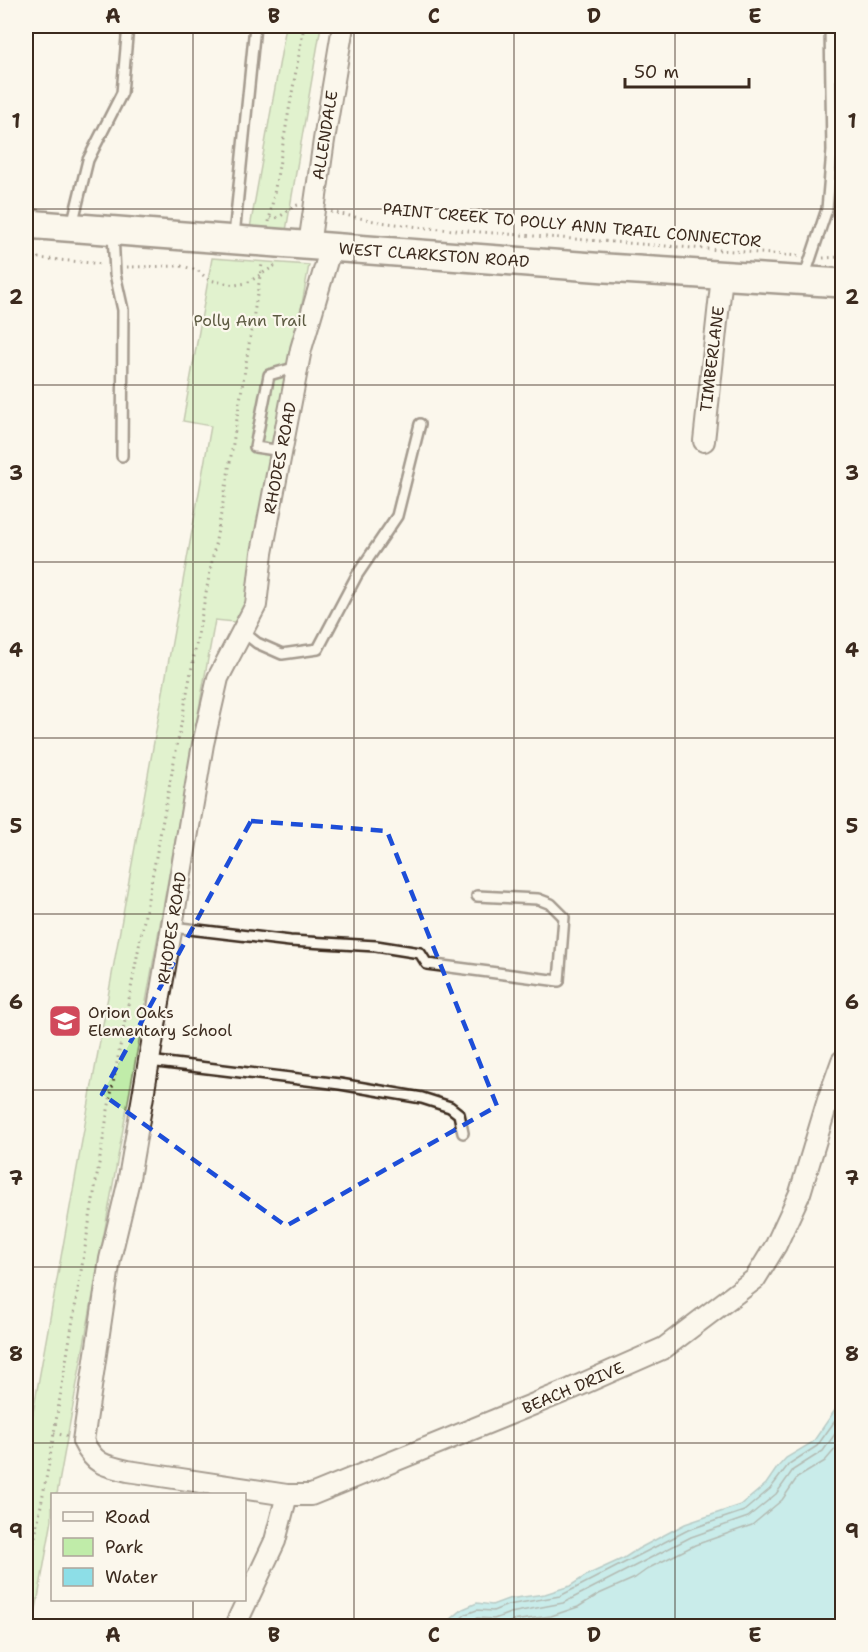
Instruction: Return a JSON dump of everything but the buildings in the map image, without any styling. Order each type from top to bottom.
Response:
[{"type":"main road","name":"WEST CLARKSTON ROAD","points":[[26,224],[722,276],[807,269],[843,283]]},
{"type":"street","name":"ALLENDALE","points":[[320,246],[315,208],[324,140],[344,26]]},
{"type":"street","name":"RHODES ROAD","points":[[287,1495],[109,1467],[91,1456],[83,1441],[110,1259],[128,1184],[203,744],[218,678],[256,605],[262,553],[320,246]]},
{"type":"street","name":"TIMBERLANE","points":[[704,441],[722,276]]},
{"type":"street","name":"BEACH DRIVE","points":[[287,1495],[310,1495],[571,1389],[664,1348],[709,1316],[755,1279],[776,1245],[800,1193],[828,1100],[843,1061]]},
{"type":"street","points":[[235,1626],[275,1541],[287,1495]]},
{"type":"lane","points":[[71,228],[88,160],[122,93],[128,26]]},
{"type":"lane","points":[[234,239],[255,26]]},
{"type":"lane","points":[[807,269],[827,209],[832,151],[830,26]]},
{"type":"lane","points":[[113,231],[115,266],[123,310],[122,456]]},
{"type":"lane","points":[[282,451],[255,447],[269,375],[297,368]]},
{"type":"lane","points":[[242,631],[257,643],[282,654],[318,649],[357,575],[397,516],[420,424]]},
{"type":"lane","points":[[172,927],[290,940],[376,946],[420,953],[427,964],[559,981],[564,917],[551,904],[538,899],[477,896]]},
{"type":"lane","points":[[149,1061],[267,1074],[422,1098],[450,1107],[459,1114],[463,1132]]},
{"type":"path","points":[[26,1584],[49,1462],[108,1110],[226,487],[260,275],[272,241],[304,26]]},
{"type":"path","name":"PAINT CREEK TO POLLY ANN TRAIL CONNECTOR","points":[[26,257],[115,266],[181,266],[197,270],[209,280],[235,285],[246,283],[260,275],[272,241],[276,219],[298,205],[379,222],[428,228],[745,251],[807,269],[843,257]]},
{"type":"highlighted area","points":[[251,821],[387,831],[497,1106],[286,1226],[102,1094]]},
{"type":"green space","points":[[286,26],[321,26],[286,231],[250,228]]},
{"type":"green space","name":"Polly Ann Trail","points":[[212,258],[309,265],[245,623],[215,620],[57,1493],[51,1493],[51,1526],[33,1626],[26,1626],[26,1451],[211,426],[183,421]]},
{"type":"water","points":[[842,1400],[842,1626],[443,1626],[463,1609],[477,1603],[492,1605],[508,1599],[545,1594],[570,1586],[685,1524],[741,1505],[766,1484],[786,1458],[813,1442]]},
{"type":"place","name":"Orion Oaks Elementary School","points":[[65,1021]]}]
